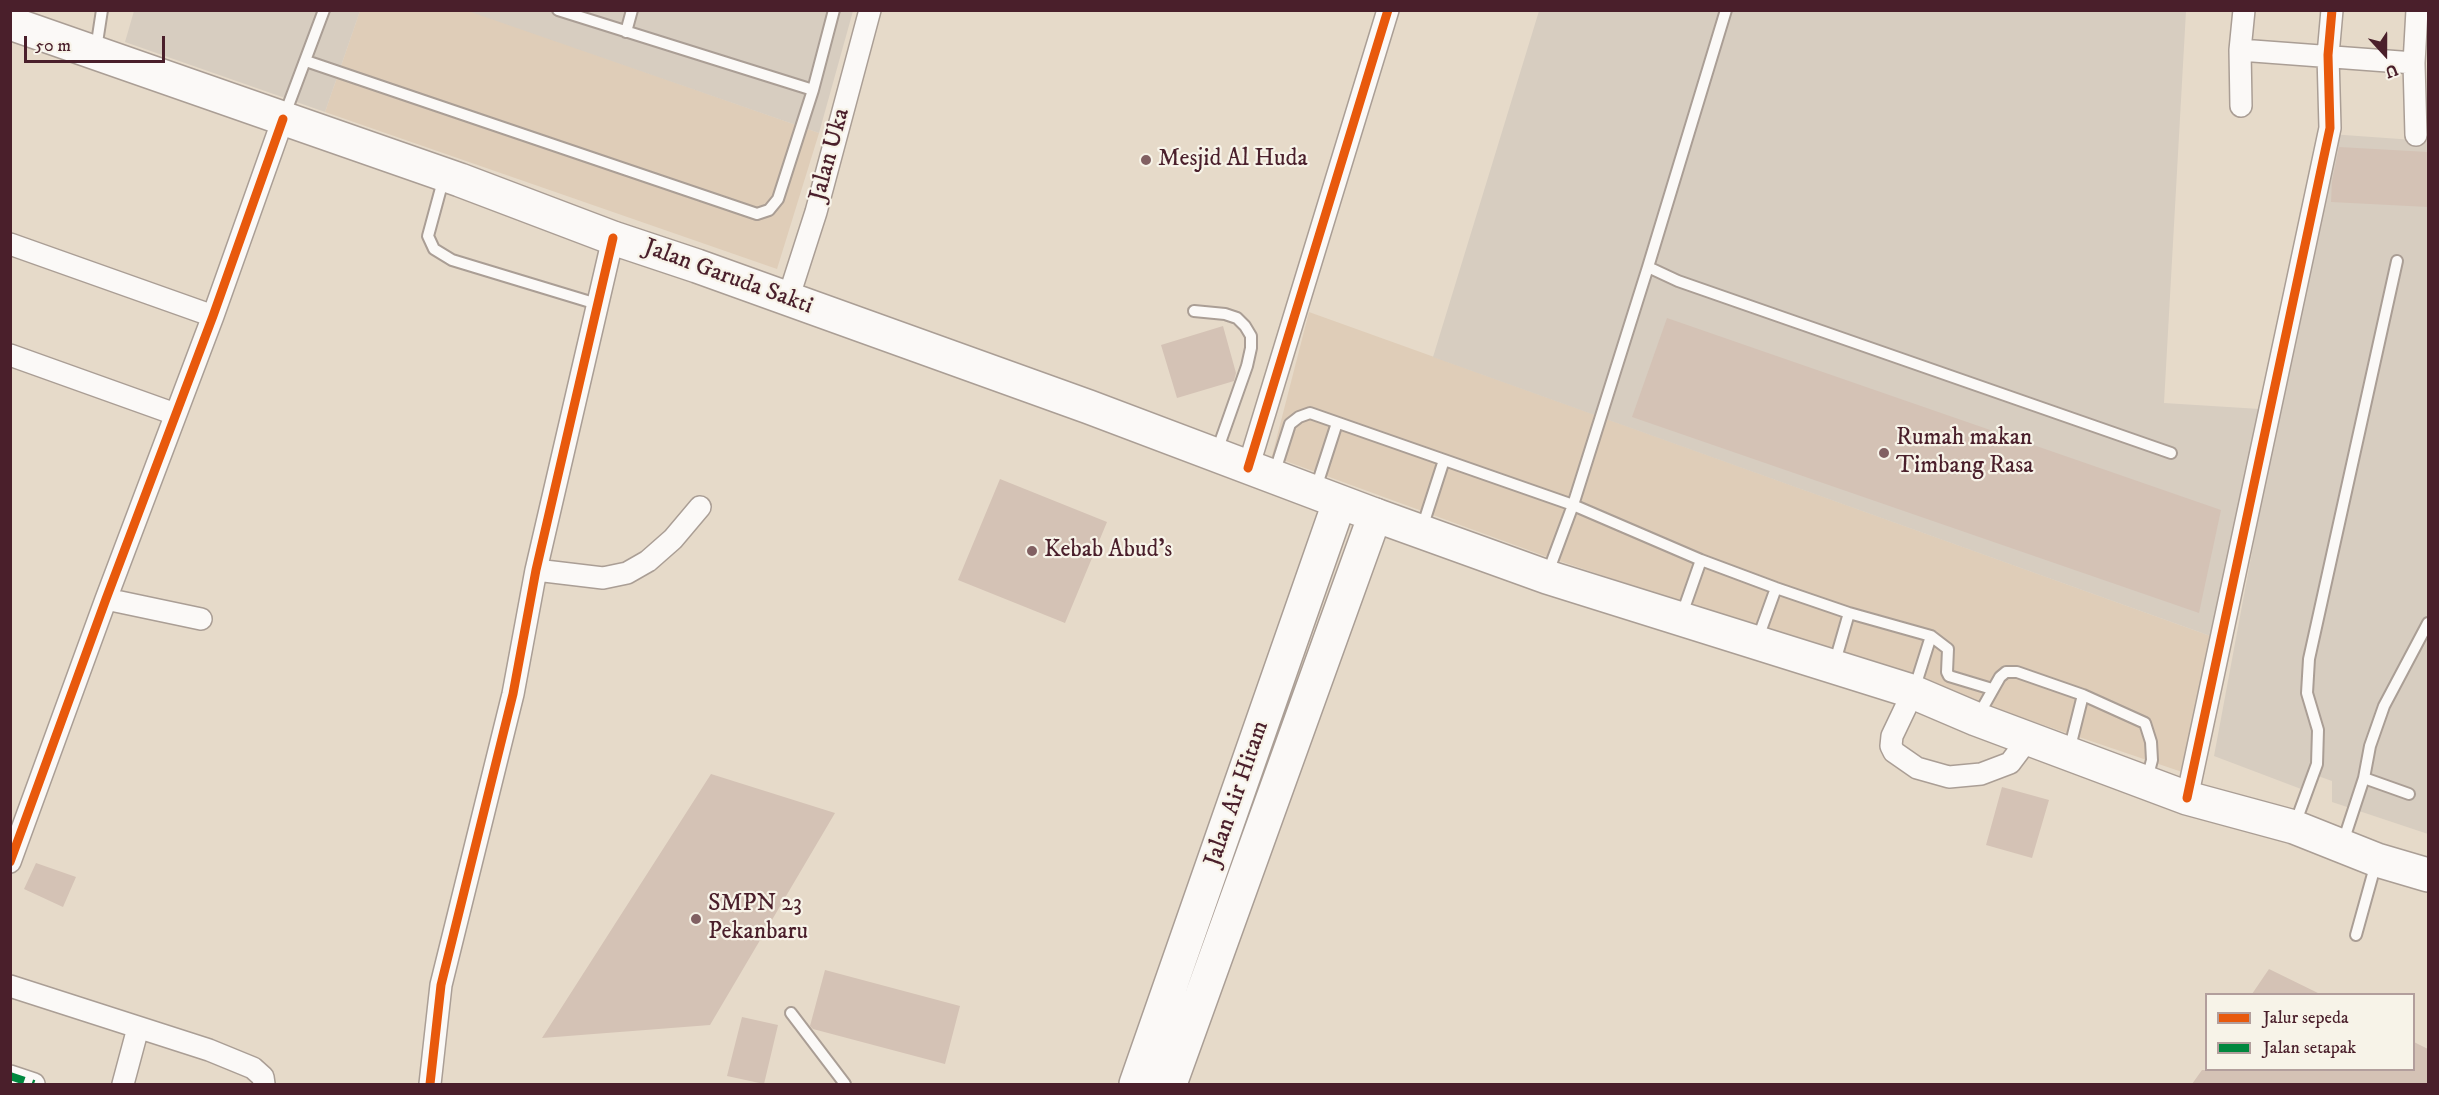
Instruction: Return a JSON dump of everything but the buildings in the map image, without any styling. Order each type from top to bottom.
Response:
[{"type":"main road","name":"Jalan Garuda Sakti","points":[[10,23],[445,175],[613,238],[1216,454],[1327,498],[1546,577],[1913,692],[1976,719],[2187,798],[2294,827],[2377,860],[2428,875]]},
{"type":"main road","name":"Jalan Air Hitam","points":[[1136,1084],[1327,498]]},
{"type":"main road","name":"Jalan Air Hitam","points":[[1170,1084],[1375,515]]},
{"type":"street","name":"Jalan Uka","points":[[788,299],[816,212],[870,10]]},
{"type":"street","points":[[1260,473],[1388,10]]},
{"type":"street","points":[[2241,106],[2240,50],[2244,10]]},
{"type":"street","points":[[2187,798],[2330,128],[2328,55],[2332,10]]},
{"type":"street","points":[[2416,135],[2414,63],[2417,10]]},
{"type":"street","points":[[2240,50],[2414,63]]},
{"type":"street","points":[[10,862],[213,316],[283,119]]},
{"type":"street","points":[[430,1084],[441,985],[513,694],[536,570],[613,238]]},
{"type":"street","points":[[10,244],[213,316]]},
{"type":"street","points":[[12,358],[175,414]]},
{"type":"street","points":[[536,570],[603,578],[627,573],[648,561],[673,539],[700,507]]},
{"type":"street","points":[[106,599],[201,619]]},
{"type":"street","points":[[1913,692],[1892,736],[1891,746],[1894,753],[1917,768],[1949,777],[1981,774],[2010,763],[2028,739]]},
{"type":"street","points":[[10,986],[209,1050],[253,1068],[263,1077],[264,1084]]},
{"type":"street","points":[[123,1084],[138,1028]]},
{"type":"street","points":[[10,1076],[34,1084]]},
{"type":"lane","points":[[95,53],[102,10]]},
{"type":"lane","points":[[283,119],[324,10]]},
{"type":"lane","points":[[558,10],[813,90]]},
{"type":"lane","points":[[626,32],[632,10]]},
{"type":"lane","points":[[306,61],[752,214],[769,210],[778,199],[813,90],[834,10]]},
{"type":"lane","points":[[1546,577],[1573,505],[1726,10]]},
{"type":"lane","points":[[445,175],[428,236],[434,249],[441,256],[597,304]]},
{"type":"lane","points":[[2294,827],[2317,764],[2318,730],[2307,693],[2309,659],[2397,261]]},
{"type":"lane","points":[[1648,267],[1678,281],[2171,453]]},
{"type":"lane","points":[[1194,311],[1225,314],[1237,318],[1245,326],[1251,342],[1247,366],[1216,454]]},
{"type":"lane","points":[[1260,473],[1290,424],[1299,417],[1310,414],[1573,505],[1701,561],[1776,588],[1849,613],[1931,636],[1948,649],[1947,672],[1949,676],[1992,689]]},
{"type":"lane","points":[[1327,498],[1337,423]]},
{"type":"lane","points":[[1421,532],[1444,460]]},
{"type":"lane","points":[[1680,620],[1701,561]]},
{"type":"lane","points":[[1756,644],[1776,588]]},
{"type":"lane","points":[[1833,668],[1849,613]]},
{"type":"lane","points":[[2342,845],[2364,778],[2370,746],[2384,706],[2428,623]]},
{"type":"lane","points":[[1913,692],[1931,636]]},
{"type":"lane","points":[[1976,719],[1992,689],[2006,672],[2017,672],[2083,695],[2145,723],[2151,742],[2152,760],[2146,781]]},
{"type":"lane","points":[[2068,753],[2083,695]]},
{"type":"lane","points":[[2364,778],[2409,794]]},
{"type":"lane","points":[[2356,935],[2377,860]]},
{"type":"lane","points":[[791,1013],[845,1084]]},
{"type":"shaded area","points":[[468,10],[819,133],[777,269],[325,112],[360,11]]},
{"type":"shaded area","points":[[134,11],[360,11],[325,112],[125,42]]},
{"type":"shaded area","points":[[468,11],[853,11],[819,133]]},
{"type":"shaded area","points":[[1539,11],[2186,11],[2164,403],[2260,409],[2216,638],[1433,357]]},
{"type":"shaded area","points":[[2330,134],[2428,141],[2428,834],[2332,802],[2332,781],[2318,776],[2309,792],[2214,756]]},
{"type":"shaded area","points":[[1309,312],[2216,638],[2188,774],[1542,555],[1272,456]]},
{"type":"marked path","points":[[10,1076],[34,1084]]},
{"type":"cycle path","points":[[1248,468],[1388,10]]},
{"type":"cycle path","points":[[2187,798],[2330,128],[2328,55],[2332,10]]},
{"type":"cycle path","points":[[10,862],[213,316],[283,119]]},
{"type":"cycle path","points":[[430,1084],[441,985],[513,694],[536,570],[613,238]]},
{"type":"place","name":"Mesjid Al Huda","points":[[1146,160]]},
{"type":"place","name":"Rumah makan Timbang Rasa","points":[[1884,453]]},
{"type":"place","name":"Kebab Abud's","points":[[1032,551]]},
{"type":"place","name":"SMPN 23 Pekanbaru","points":[[696,919]]}]
